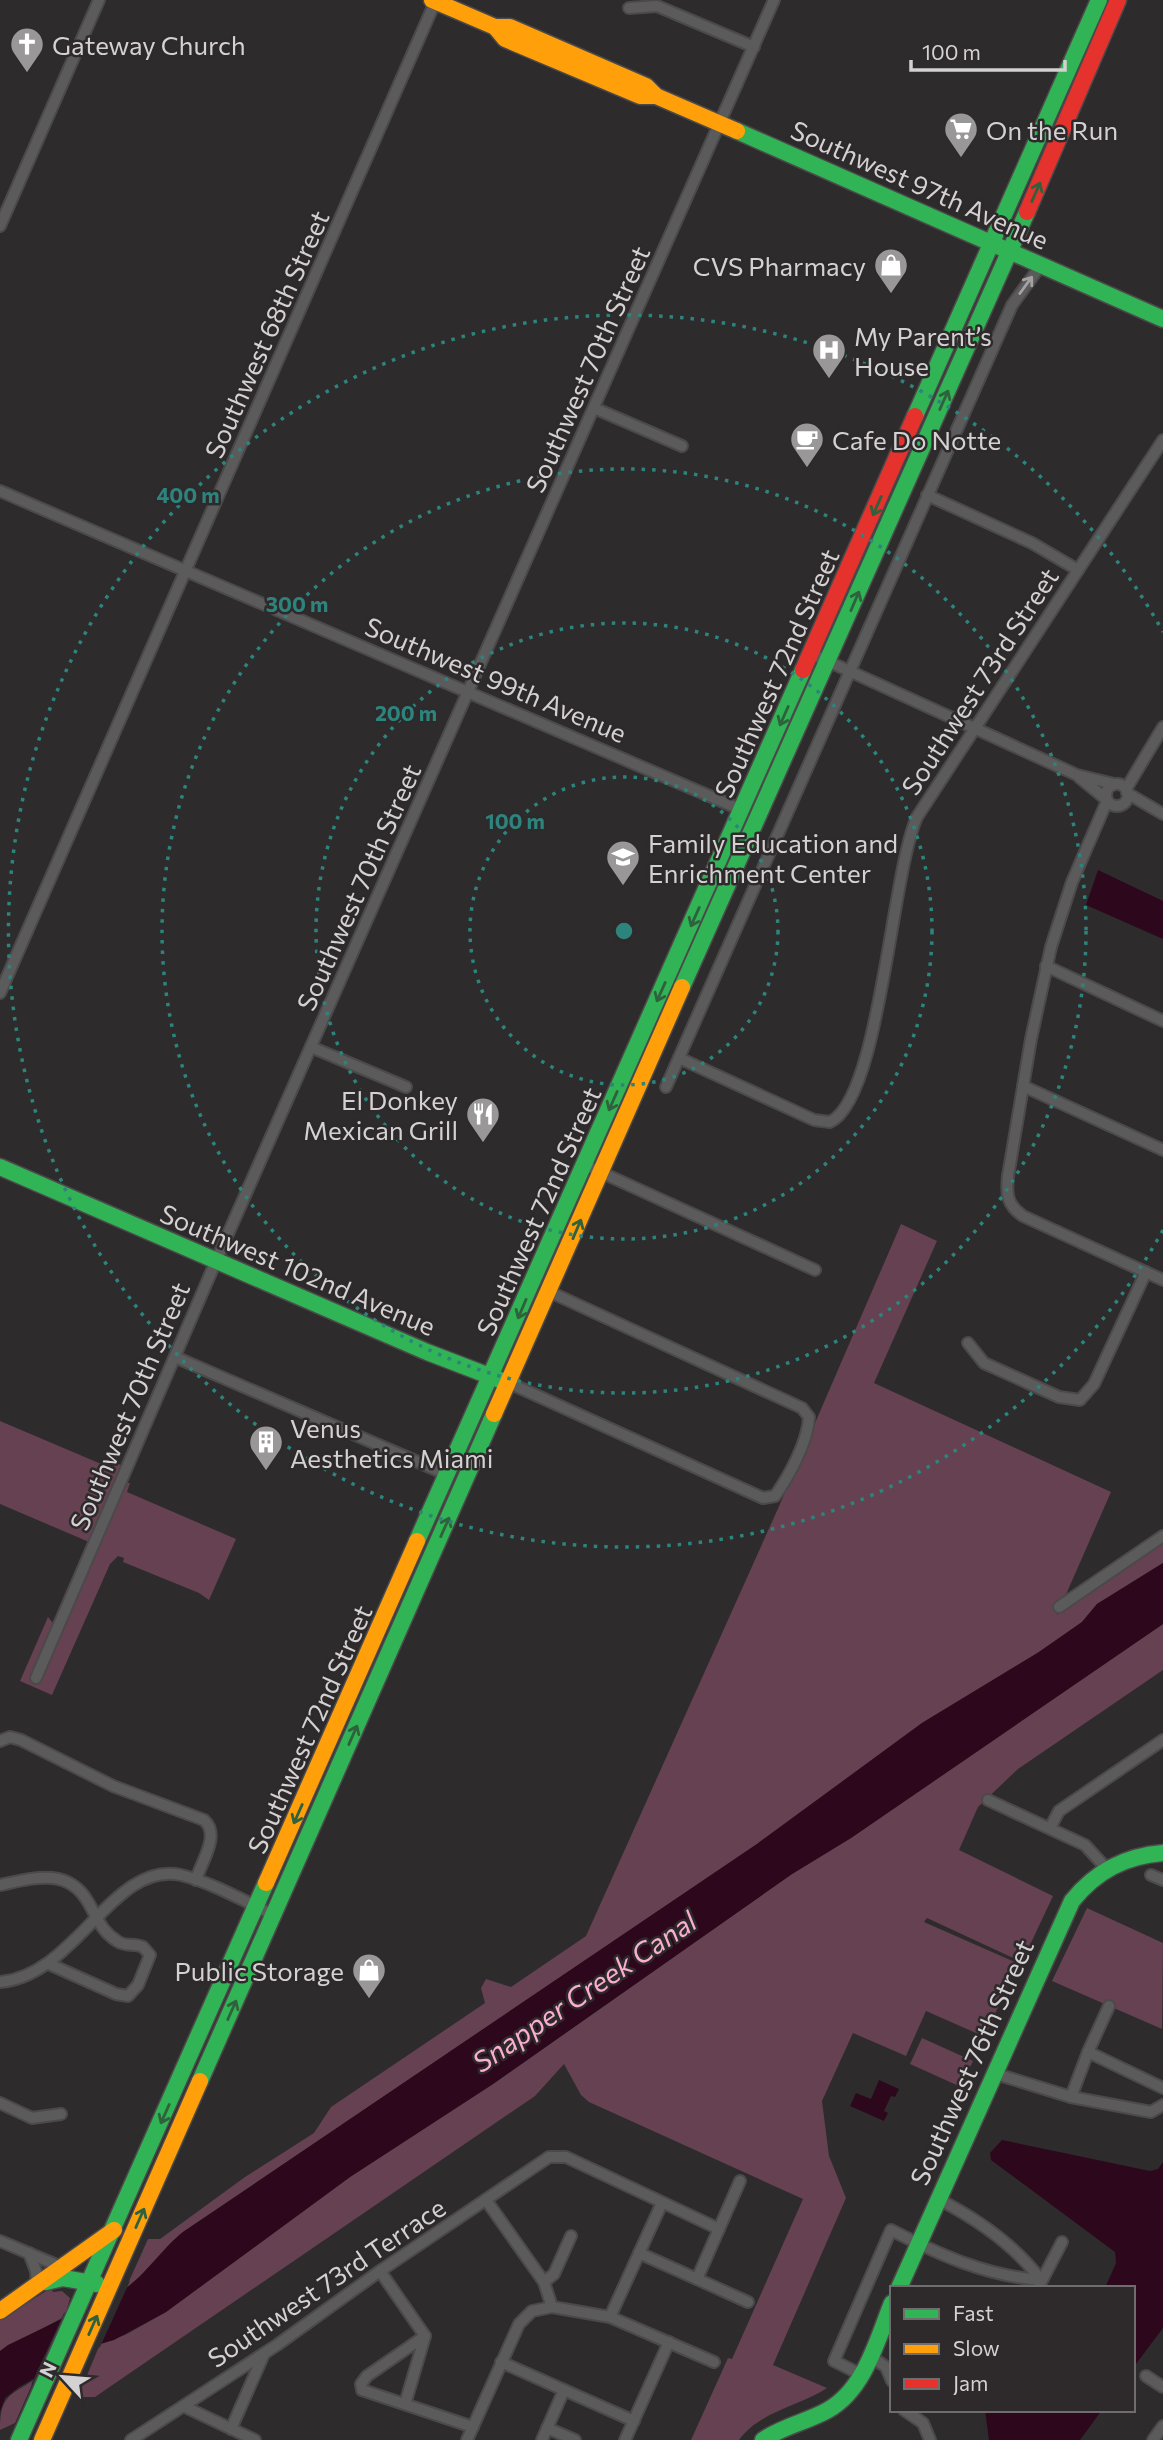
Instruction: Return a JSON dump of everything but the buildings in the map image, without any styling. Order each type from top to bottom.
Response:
[{"type":"main road","name":"Southwest 72nd Street","points":[[42,2440],[657,1046],[689,950],[742,810],[1099,0]]},
{"type":"main road","name":"Southwest 72nd Street","points":[[19,2440],[641,1038],[758,817],[1011,251],[1118,0]]},
{"type":"main road","name":"Southwest 97th Avenue","points":[[435,1],[495,27],[510,27],[646,86],[656,96],[1163,319]]},
{"type":"main road","points":[[890,477],[906,485]]},
{"type":"main road","points":[[742,810],[758,817]]},
{"type":"main road","points":[[641,1038],[657,1046]]},
{"type":"main road","name":"Southwest 102nd Avenue","points":[[0,1167],[216,1261],[509,1383]]},
{"type":"main road","points":[[385,1617],[385,1646],[389,1655]]},
{"type":"main road","points":[[309,1790],[326,1797]]},
{"type":"main road","points":[[1106,1868],[1136,1857],[1163,1853]]},
{"type":"main road","name":"Southwest 76th Street","points":[[900,2286],[1068,1907],[1084,1887],[1106,1868]]},
{"type":"main road","points":[[188,2063],[205,2071]]},
{"type":"main road","points":[[143,2165],[160,2172]]},
{"type":"main road","points":[[0,2311],[114,2230]]},
{"type":"main road","points":[[37,2286],[61,2276],[86,2292],[111,2282],[96,2270],[65,2263]]},
{"type":"main road","points":[[763,2440],[779,2429],[837,2405],[860,2374],[890,2308]]},
{"type":"street","points":[[0,226],[99,0]]},
{"type":"street","name":"Southwest 70th Street","points":[[36,1678],[216,1261],[774,0]]},
{"type":"street","name":"Southwest 68th Street","points":[[0,993],[435,1]]},
{"type":"street","points":[[629,8],[657,6],[754,47]]},
{"type":"street","points":[[666,1087],[1012,305],[1041,265]]},
{"type":"street","points":[[594,408],[682,446]]},
{"type":"street","name":"Southwest 73rd Street","points":[[679,1058],[814,1120],[830,1122],[839,1117],[848,1105],[872,1031],[899,879],[913,827],[929,796],[1163,440]]},
{"type":"street","name":"Southwest 99th Avenue","points":[[0,491],[742,810]]},
{"type":"street","points":[[927,495],[1013,533],[1078,570]]},
{"type":"street","points":[[812,654],[1077,775],[1121,788],[1159,812]]},
{"type":"street","points":[[1113,803],[1106,792],[1121,788],[1163,727]]},
{"type":"street","points":[[1077,775],[1113,803],[1159,812]]},
{"type":"street","points":[[1121,788],[1126,800],[1113,803],[1095,833],[1068,893],[1046,966],[1008,1180],[1010,1203],[1030,1219],[1163,1280]]},
{"type":"street","points":[[1046,966],[1163,1021]]},
{"type":"street","points":[[311,1047],[406,1087]]},
{"type":"street","points":[[1023,1086],[1163,1150]]},
{"type":"street","points":[[585,1165],[814,1269]]},
{"type":"street","points":[[968,1343],[984,1363],[1063,1399],[1084,1398],[1094,1384],[1146,1272]]},
{"type":"street","name":"Southwest 102nd Avenue","points":[[509,1383],[769,1499],[781,1487],[807,1431],[808,1414],[794,1404],[550,1292]]},
{"type":"street","points":[[175,1357],[449,1475]]},
{"type":"street","points":[[1059,1607],[1163,1536]]},
{"type":"street","points":[[0,1741],[10,1737],[21,1740],[113,1786],[204,1820],[210,1826],[211,1840],[196,1880]]},
{"type":"street","points":[[1050,1828],[1059,1811],[1163,1740]]},
{"type":"street","points":[[988,1800],[1090,1848],[1106,1868]]},
{"type":"street","points":[[0,1982],[27,1977],[49,1964],[128,1887],[148,1877],[164,1874],[196,1880],[274,1915]]},
{"type":"street","points":[[1151,1875],[1163,1880]]},
{"type":"street","points":[[0,1885],[48,1876],[64,1878],[88,1900],[95,1919],[119,1942],[137,1944],[148,1951],[149,1962],[133,1992],[128,1996],[116,1994],[49,1964]]},
{"type":"street","points":[[1071,2097],[1109,2006]]},
{"type":"street","points":[[1088,2052],[1163,2088]]},
{"type":"street","points":[[993,2073],[1071,2097],[1151,2112],[1163,2105]]},
{"type":"street","points":[[0,2103],[32,2118],[61,2114]]},
{"type":"street","name":"Southwest 73rd Terrace","points":[[131,2440],[265,2353],[545,2159],[558,2155],[566,2157],[662,2203]]},
{"type":"street","points":[[697,2279],[740,2181]]},
{"type":"street","points":[[938,2199],[1024,2257],[1039,2284]]},
{"type":"street","points":[[486,2200],[544,2282],[552,2307]]},
{"type":"street","points":[[610,2317],[662,2203],[719,2229]]},
{"type":"street","points":[[860,2374],[834,2361],[891,2230],[964,2265],[1039,2284]]},
{"type":"street","points":[[544,2282],[554,2274],[571,2236]]},
{"type":"street","points":[[0,2241],[65,2263]]},
{"type":"street","points":[[1039,2284],[1062,2242]]},
{"type":"street","points":[[29,2253],[36,2271],[37,2286]]},
{"type":"street","points":[[639,2253],[748,2302]]},
{"type":"street","points":[[380,2271],[425,2336]]},
{"type":"street","points":[[467,2440],[523,2319],[536,2309],[552,2307],[610,2317],[714,2362]]},
{"type":"street","points":[[425,2336],[361,2384],[364,2392],[473,2427]]},
{"type":"street","points":[[405,2404],[425,2336]]},
{"type":"street","points":[[625,2440],[669,2342]]},
{"type":"street","points":[[231,2429],[265,2353]]},
{"type":"street","points":[[869,2355],[886,2367],[890,2376]]},
{"type":"street","points":[[501,2362],[634,2421]]},
{"type":"street","points":[[1146,2376],[1163,2387]]},
{"type":"street","points":[[542,2440],[564,2390]]},
{"type":"street","points":[[183,2406],[255,2440]]},
{"type":"street","points":[[907,2412],[923,2423],[930,2440]]},
{"type":"street","points":[[1153,2440],[1163,2426]]},
{"type":"street","points":[[547,2428],[575,2440]]},
{"type":"shaded area","points":[[901,1224],[937,1241],[874,1383],[1111,1492],[1057,1615],[1163,1542],[1163,1563],[1097,1604],[1082,1622],[1039,1652],[922,1723],[757,1844],[183,2232],[126,2288],[148,2239],[160,2239],[245,2177],[314,2133],[331,2107],[485,2003],[481,1988],[486,1979],[511,1987],[586,1936],[780,1504]]},
{"type":"shaded area","points":[[0,1421],[113,1469],[116,1462],[122,1466],[89,1542],[0,1504]]},
{"type":"shaded area","points":[[125,1483],[130,1483],[127,1492],[236,1539],[209,1600],[199,1593],[123,1562],[124,1558],[118,1556],[110,1564],[52,1695],[20,1681],[48,1617],[53,1623],[31,1677]]},
{"type":"shaded area","points":[[1163,1624],[1163,1670],[1018,1769],[978,1807],[959,1850],[1053,1896],[1022,1962],[927,1918],[924,1922],[1017,1963],[985,2037],[926,2011],[906,2056],[853,2033],[822,2101],[829,2156],[846,2198],[773,2365],[827,2388],[768,2416],[739,2440],[691,2440],[728,2358],[732,2359],[803,2199],[589,2102],[581,2095],[564,2064],[535,2096],[95,2397],[78,2397],[100,2344],[125,2335],[166,2312],[350,2177],[493,2084],[792,1874],[851,1838]]},
{"type":"shaded area","points":[[1087,1908],[1163,1943],[1162,2029],[1052,1981]]},
{"type":"shaded area","points":[[922,2038],[973,2061],[961,2087],[910,2064]]},
{"type":"shaded area","points":[[51,2288],[53,2292],[62,2291],[70,2298],[65,2316],[74,2297],[22,2417],[64,2317],[0,2351],[0,2320]]},
{"type":"shaded area","points":[[34,2380],[15,2423],[0,2430],[0,2419],[7,2399]]},
{"type":"water","points":[[1098,870],[1163,901],[1163,939],[1086,905]]},
{"type":"water","name":"Snapper Creek Canal","points":[[1163,1563],[1163,1624],[851,1838],[792,1874],[493,2084],[350,2177],[166,2312],[114,2340],[90,2347],[19,2387],[5,2398],[0,2412],[0,2351],[8,2345],[126,2288],[183,2232],[757,1844],[922,1723],[1039,1652],[1082,1622],[1097,1604]]},
{"type":"water","points":[[879,2080],[899,2089],[895,2097],[891,2096],[884,2111],[888,2113],[884,2121],[850,2106],[856,2093],[871,2099]]},
{"type":"water","points":[[1002,2140],[1150,2171],[1158,2169],[1163,2162],[1163,2328],[1135,2365],[1135,2286],[1106,2286],[1116,2263],[1115,2252],[991,2160],[990,2153]]},
{"type":"water","points":[[985,2412],[1101,2412],[1080,2440],[989,2440]]},
{"type":"pier","points":[[130,2281],[100,2347],[31,2385],[64,2313]]},
{"type":"traffic: fast","points":[[915,416],[1099,0]]},
{"type":"traffic: fast","points":[[737,131],[1163,319]]},
{"type":"traffic: fast","points":[[682,987],[1027,212]]},
{"type":"traffic: fast","points":[[417,1541],[803,670]]},
{"type":"traffic: fast","points":[[0,1167],[427,1352],[500,1380]]},
{"type":"traffic: fast","points":[[200,2081],[494,1414]]},
{"type":"traffic: fast","points":[[900,2286],[1072,1901],[1091,1881],[1112,1867],[1136,1858],[1163,1853]]},
{"type":"traffic: fast","points":[[19,2440],[266,1883]]},
{"type":"traffic: fast","points":[[46,2282],[63,2278],[97,2284]]},
{"type":"traffic: fast","points":[[763,2440],[828,2410],[852,2390],[875,2348],[890,2308]]},
{"type":"traffic: slow","points":[[432,0],[495,27],[510,27],[646,86],[656,96],[737,131]]},
{"type":"traffic: slow","points":[[495,27],[505,39],[640,96],[656,96]]},
{"type":"traffic: slow","points":[[494,1414],[682,987]]},
{"type":"traffic: slow","points":[[266,1883],[417,1541]]},
{"type":"traffic: slow","points":[[42,2440],[200,2081]]},
{"type":"traffic: slow","points":[[0,2311],[114,2230]]},
{"type":"traffic: jam","points":[[1027,212],[1118,0]]},
{"type":"traffic: jam","points":[[803,670],[915,416]]},
{"type":"place","name":"Gateway Church","points":[[27,74]]},
{"type":"place","name":"On the Run","points":[[961,159]]},
{"type":"place","name":"CVS Pharmacy","points":[[891,295]]},
{"type":"place","name":"My Parent’s House","points":[[829,380]]},
{"type":"place","name":"Cafe Do Notte","points":[[807,469]]},
{"type":"place","name":"Family Education and Enrichment Center","points":[[623,887]]},
{"type":"place","name":"El Donkey Mexican Grill","points":[[483,1144]]},
{"type":"place","name":"Venus Aesthetics Miami","points":[[266,1472]]},
{"type":"place","name":"Public Storage","points":[[369,2000]]}]
